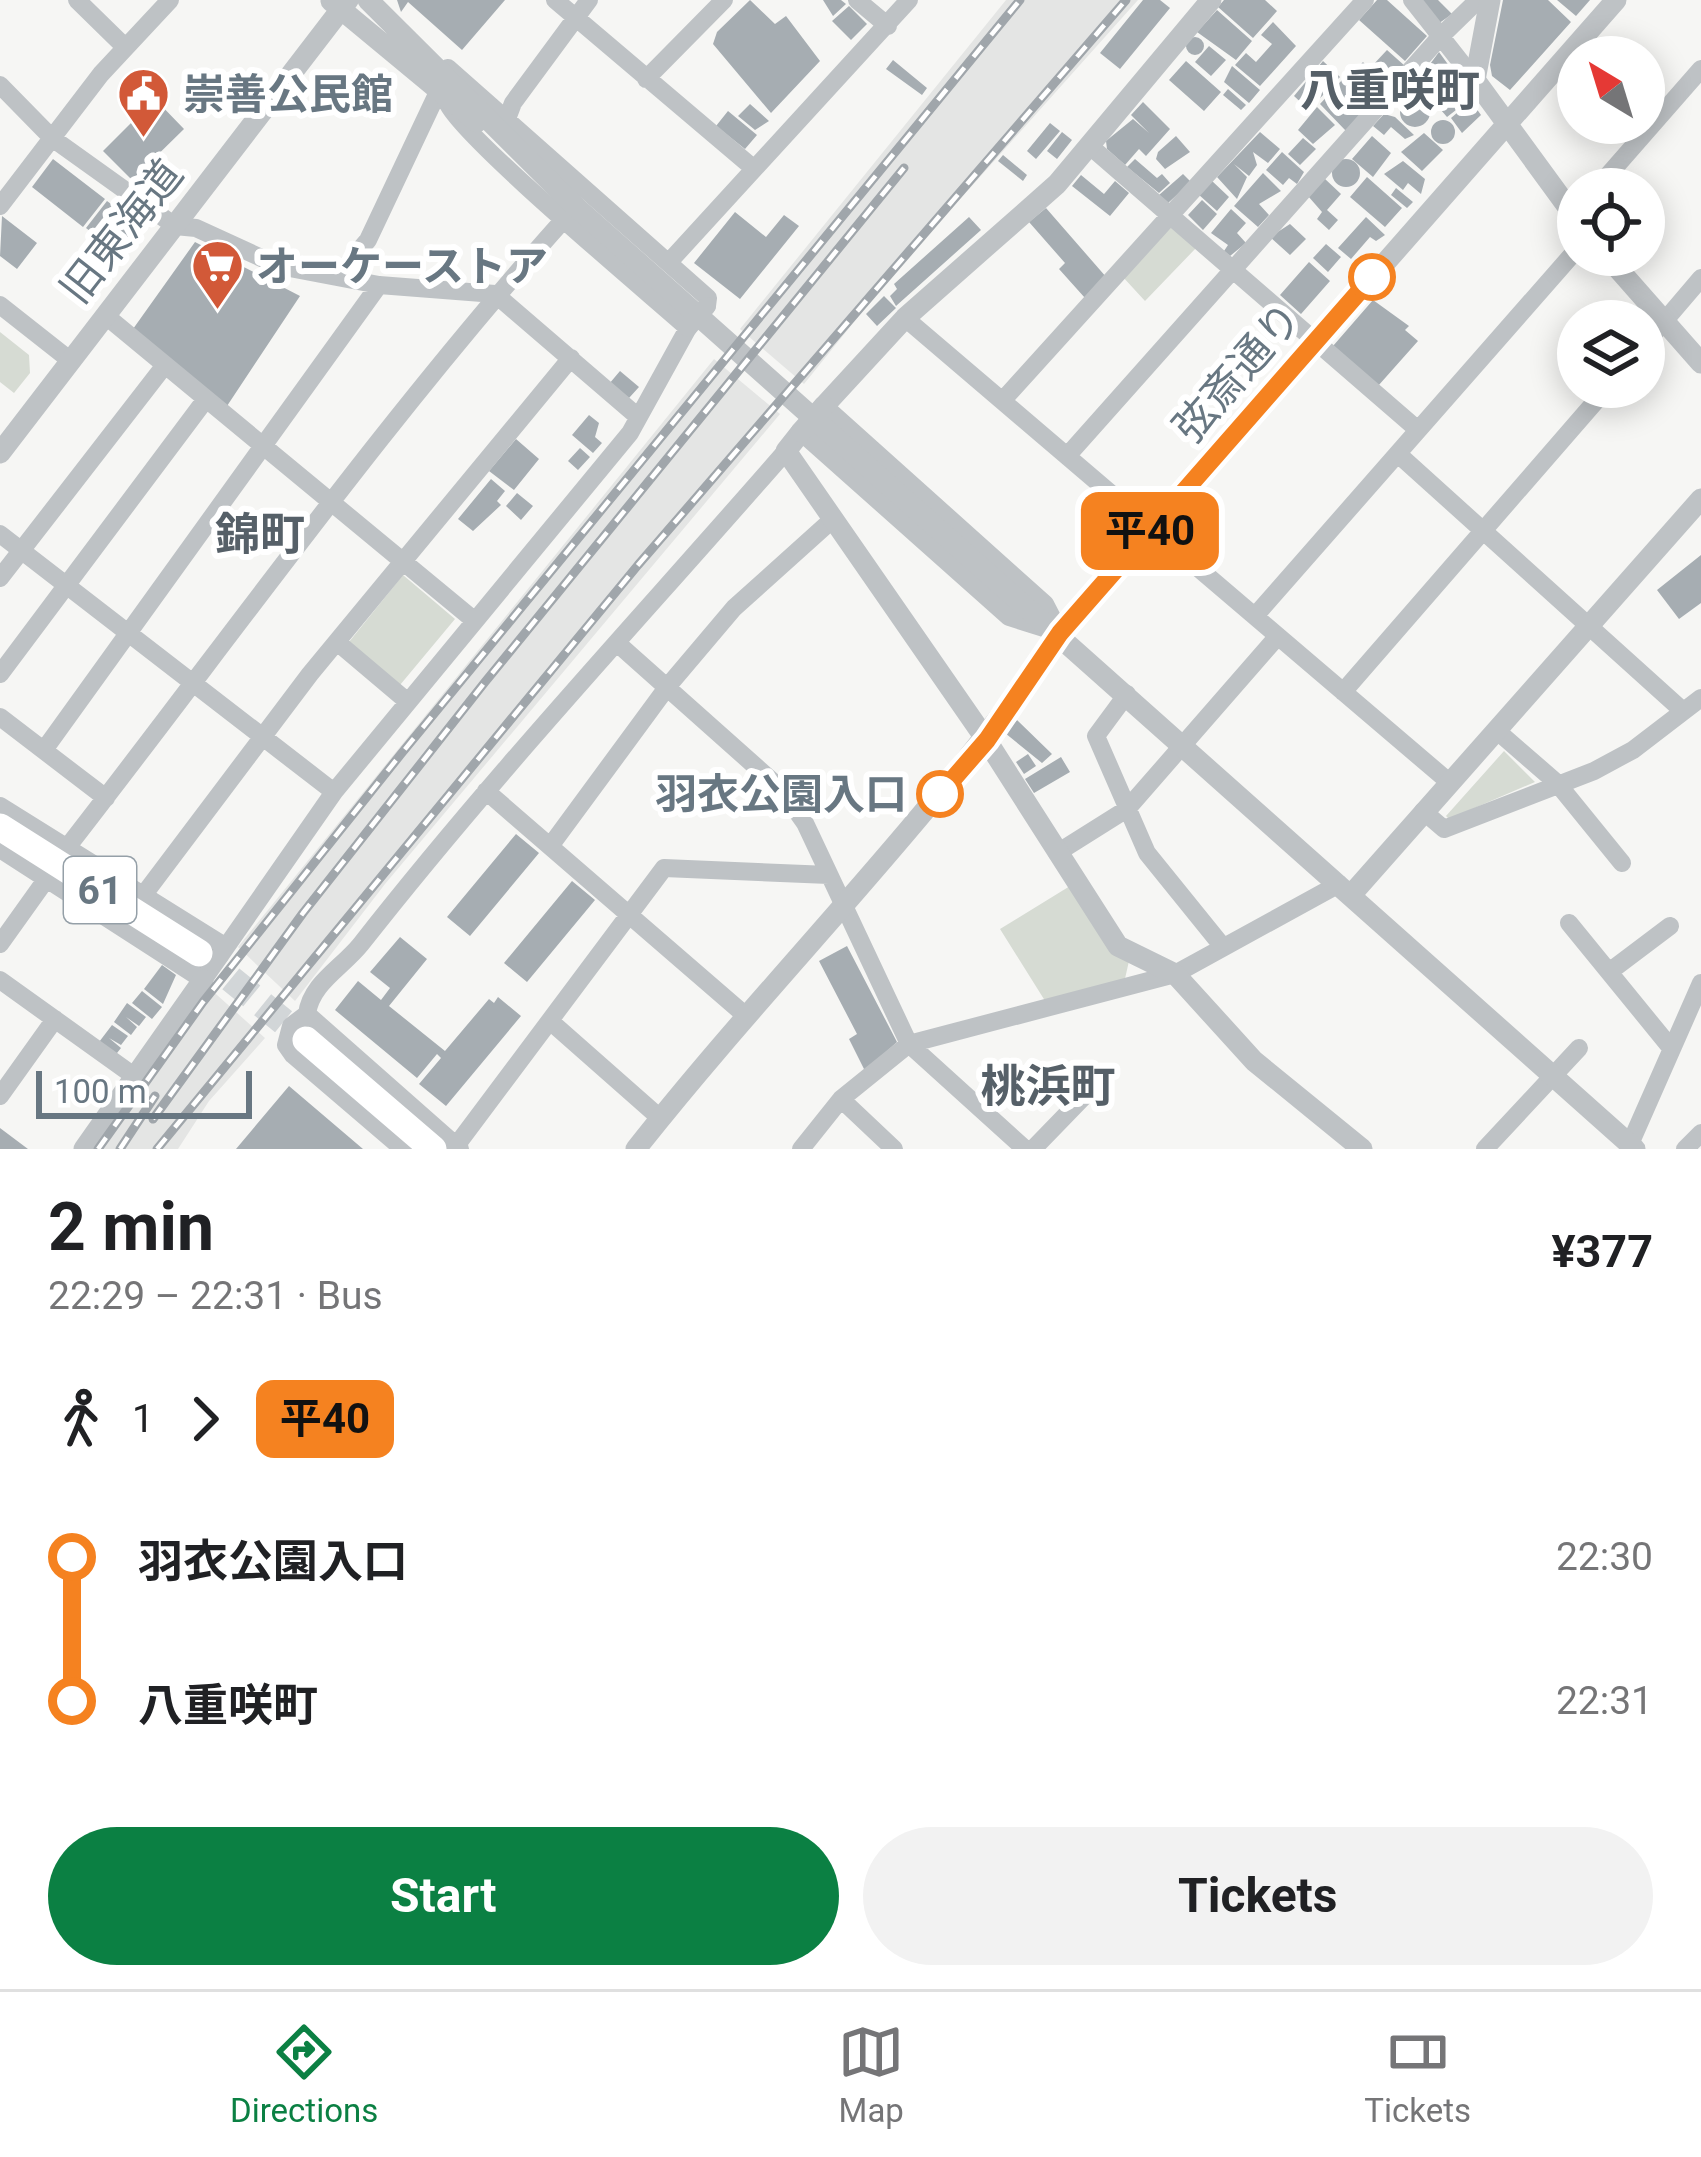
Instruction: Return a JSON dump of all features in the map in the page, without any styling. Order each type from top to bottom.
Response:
[{"type":"main road","name":"61","points":[[0,827],[210,960]]},
{"type":"main road","points":[[306,1027],[450,1148]]},
{"type":"street","points":[[77,0],[125,47]]},
{"type":"street","points":[[0,206],[125,47],[170,0]]},
{"type":"street","points":[[368,0],[513,146],[1632,1147],[1701,983]]},
{"type":"street","points":[[555,0],[752,167]]},
{"type":"street","points":[[513,146],[506,115],[589,0]]},
{"type":"street","points":[[646,79],[724,0]]},
{"type":"street","points":[[857,0],[888,26]]},
{"type":"street","points":[[669,262],[909,0]]},
{"type":"street","points":[[403,1149],[293,1055],[287,1035],[306,1027],[309,997],[357,950],[486,790],[801,431],[905,318],[1091,147],[1211,0]]},
{"type":"street","points":[[1003,400],[1365,0]]},
{"type":"street","points":[[1412,0],[1557,190]]},
{"type":"street","points":[[1068,455],[1478,0]]},
{"type":"street","points":[[1475,80],[1490,0]]},
{"type":"street","name":"弦斎通り","points":[[636,1149],[745,1015],[987,740],[1060,633],[1616,0]]},
{"type":"street","points":[[339,3],[442,98],[513,146]]},
{"type":"street","name":"旧東海道","points":[[0,453],[339,3]]},
{"type":"street","points":[[84,1149],[210,960],[334,792],[630,433],[688,328],[707,306],[708,298],[506,115],[404,33]]},
{"type":"street","points":[[1614,168],[1701,69]]},
{"type":"street","points":[[0,85],[52,138],[175,226],[196,228],[279,266],[379,285],[496,294],[638,416]]},
{"type":"street","points":[[442,98],[450,112],[688,328]]},
{"type":"street","points":[[337,277],[368,240],[442,98]]},
{"type":"street","points":[[1091,147],[1418,430]]},
{"type":"street","points":[[70,845],[328,500],[496,294],[566,217]]},
{"type":"street","points":[[1255,616],[1557,272]]},
{"type":"street","points":[[1624,276],[1644,300]]},
{"type":"street","points":[[1665,320],[1701,278]]},
{"type":"street","points":[[44,750],[379,285]]},
{"type":"street","points":[[2,310],[70,361]]},
{"type":"street","points":[[106,316],[475,621]]},
{"type":"street","points":[[905,318],[1449,782]]},
{"type":"street","points":[[1665,324],[1701,363]]},
{"type":"street","points":[[145,893],[262,736],[571,358]]},
{"type":"street","points":[[0,578],[164,364]]},
{"type":"street","points":[[0,674],[206,399]]},
{"type":"street","points":[[824,406],[1045,604],[1060,633]]},
{"type":"street","points":[[1343,692],[1590,408]]},
{"type":"street","points":[[801,431],[1009,616],[1060,633]]},
{"type":"street","points":[[786,451],[987,740],[1118,946],[1174,974],[1254,1061],[1363,1149]]},
{"type":"street","points":[[1398,454],[1684,711]]},
{"type":"street","points":[[801,1149],[841,1099],[909,1044],[1174,974],[1345,890],[1423,811],[1701,499]]},
{"type":"street","points":[[551,845],[668,686],[734,608],[833,519]]},
{"type":"street","points":[[0,534],[334,792]]},
{"type":"street","points":[[1057,854],[1127,809],[1278,636]]},
{"type":"street","points":[[337,642],[408,702]]},
{"type":"street","points":[[617,643],[781,789],[829,875],[839,907],[909,1044],[1019,1147],[1097,1083]]},
{"type":"street","points":[[1127,694],[1096,736],[1147,854],[1223,947]]},
{"type":"street","points":[[1423,811],[1444,829],[1633,750],[1701,698]]},
{"type":"street","points":[[0,717],[106,798]]},
{"type":"street","points":[[1496,730],[1557,783],[1622,862]]},
{"type":"street","points":[[486,790],[745,1015]]},
{"type":"street","points":[[0,806],[145,893],[210,960]]},
{"type":"street","points":[[0,849],[45,880],[210,960]]},
{"type":"street","points":[[450,1148],[671,867],[829,875]]},
{"type":"street","points":[[0,944],[45,880]]},
{"type":"street","points":[[1568,923],[1671,1048]]},
{"type":"street","points":[[1609,972],[1670,926]]},
{"type":"street","points":[[0,980],[134,1076]]},
{"type":"street","points":[[0,1096],[55,1019]]},
{"type":"street","points":[[550,1021],[660,1118]]},
{"type":"street","points":[[1485,1149],[1579,1048]]},
{"type":"street","points":[[841,1099],[894,1149]]},
{"type":"street","points":[[1685,1149],[1701,1133]]},
{"type":"shaded area","points":[[1006,0],[1138,0],[887,281],[804,384],[740,329]]},
{"type":"shaded area","points":[[1171,226],[1196,248],[1145,301],[1122,276]]},
{"type":"shaded area","points":[[0,332],[29,355],[30,373],[14,393],[0,382]]},
{"type":"shaded area","points":[[714,359],[780,414],[385,884],[295,1001],[238,947]]},
{"type":"shaded area","points":[[403,575],[455,619],[400,685],[349,642]]},
{"type":"shaded area","points":[[1504,751],[1535,782],[1449,819],[1446,816]]},
{"type":"shaded area","points":[[1070,886],[1129,961],[1124,983],[1047,1004],[1000,929]]},
{"type":"shaded area","points":[[207,986],[265,1038],[209,1101],[178,1149],[93,1149]]},
{"type":"building","points":[[397,0],[505,0],[462,50],[408,2],[401,12]]},
{"type":"building","points":[[750,0],[775,24],[786,16],[820,61],[771,113],[713,44],[717,32]]},
{"type":"building","points":[[823,0],[841,0],[846,4],[833,16]]},
{"type":"building","points":[[1143,0],[1160,0],[1170,8],[1120,69],[1100,53]]},
{"type":"building","points":[[1224,0],[1265,0],[1277,11],[1253,38],[1218,7]]},
{"type":"building","points":[[1377,0],[1387,0],[1427,36],[1405,61],[1359,20]]},
{"type":"building","points":[[1422,0],[1438,0],[1452,14],[1438,24]]},
{"type":"building","points":[[1503,0],[1548,0],[1571,22],[1510,90],[1492,76]]},
{"type":"building","points":[[1557,0],[1590,0],[1576,16]]},
{"type":"building","points":[[849,6],[867,24],[851,40],[832,21]]},
{"type":"building","points":[[1217,10],[1252,41],[1236,60],[1197,32]]},
{"type":"building","points":[[1273,22],[1296,46],[1260,86],[1235,65],[1246,53],[1256,62],[1272,44],[1261,35]]},
{"type":"building","points":[[1195,37],[1204,46],[1195,55],[1186,46]]},
{"type":"building","points":[[1209,46],[1226,60],[1211,76],[1195,62]]},
{"type":"building","points":[[1387,50],[1405,66],[1390,82],[1372,66]]},
{"type":"building","points":[[1439,52],[1455,74],[1437,87],[1425,71]]},
{"type":"building","points":[[893,60],[927,88],[922,95],[886,69]]},
{"type":"building","points":[[1186,61],[1221,92],[1204,111],[1169,80]]},
{"type":"building","points":[[1323,61],[1340,77],[1309,110],[1294,96]]},
{"type":"building","points":[[1363,62],[1378,79],[1363,95],[1345,80],[1349,75],[1354,80],[1352,74]]},
{"type":"building","points":[[1232,66],[1260,90],[1249,103],[1224,82]]},
{"type":"building","points":[[1420,74],[1430,84],[1420,94],[1410,84]]},
{"type":"building","points":[[1458,75],[1474,96],[1447,117],[1428,95]]},
{"type":"building","points":[[1342,80],[1369,105],[1346,131],[1320,104]]},
{"type":"building","points":[[1228,89],[1246,105],[1241,110],[1223,95]]},
{"type":"building","points":[[1415,97],[1426,101],[1430,112],[1426,123],[1415,127],[1404,123],[1400,112],[1404,101]]},
{"type":"building","name":"崇善公民館","points":[[155,99],[184,129],[132,180],[103,151]]},
{"type":"building","points":[[1471,101],[1481,115],[1462,133],[1451,118]]},
{"type":"building","points":[[1143,102],[1170,129],[1146,156],[1139,149],[1125,165],[1107,149],[1106,141],[1133,119],[1149,133],[1131,115]]},
{"type":"building","points":[[750,104],[769,121],[755,130],[738,116]]},
{"type":"building","points":[[1317,107],[1335,125],[1313,144],[1298,130]]},
{"type":"building","points":[[728,111],[757,135],[745,149],[716,126]]},
{"type":"building","points":[[1384,114],[1395,117],[1414,135],[1405,139],[1391,127],[1384,135],[1373,126]]},
{"type":"building","points":[[1443,120],[1455,132],[1443,144],[1431,132]]},
{"type":"building","points":[[1050,123],[1060,131],[1036,159],[1027,151]]},
{"type":"building","points":[[1062,132],[1072,140],[1057,159],[1047,151]]},
{"type":"building","points":[[1260,132],[1280,149],[1268,163],[1253,152],[1257,165],[1249,176],[1234,164],[1247,177],[1237,199],[1217,177]]},
{"type":"building","points":[[1424,133],[1443,150],[1422,171],[1401,152]]},
{"type":"building","points":[[1176,136],[1190,152],[1165,169],[1156,159],[1158,152]]},
{"type":"building","points":[[1372,136],[1391,153],[1373,177],[1352,159]]},
{"type":"building","points":[[1303,138],[1316,149],[1300,165],[1288,154]]},
{"type":"building","points":[[1282,152],[1304,172],[1297,184],[1289,178],[1283,185],[1266,170]]},
{"type":"building","points":[[1003,155],[1027,175],[1023,181],[998,161]]},
{"type":"building","points":[[53,159],[105,199],[83,227],[32,187]]},
{"type":"building","points":[[1135,159],[1170,183],[1159,193],[1127,167]]},
{"type":"building","points":[[1346,159],[1356,163],[1360,173],[1356,183],[1346,187],[1336,183],[1332,173],[1336,163]]},
{"type":"building","points":[[1403,161],[1425,179],[1421,194],[1408,183],[1403,190],[1384,174]]},
{"type":"building","points":[[1263,173],[1281,191],[1259,204],[1269,215],[1258,227],[1234,206]]},
{"type":"building","points":[[1183,174],[1191,182],[1168,203],[1159,195]]},
{"type":"building","points":[[1081,175],[1104,194],[1115,181],[1129,193],[1110,216],[1072,186]]},
{"type":"building","points":[[1367,177],[1402,208],[1385,227],[1350,197]]},
{"type":"building","points":[[1324,178],[1341,194],[1327,210],[1338,220],[1329,230],[1317,219],[1322,212],[1308,196]]},
{"type":"building","points":[[1211,180],[1229,197],[1217,211],[1198,194]]},
{"type":"building","points":[[1396,188],[1413,202],[1407,208],[1391,195]]},
{"type":"building","points":[[1202,200],[1217,214],[1203,230],[1188,215]]},
{"type":"building","points":[[107,201],[138,224],[117,252],[86,228]]},
{"type":"building","points":[[1046,208],[1107,278],[1085,298],[1059,269],[1065,263],[1029,222]]},
{"type":"building","points":[[1231,209],[1246,223],[1237,233],[1246,243],[1230,256],[1224,251],[1228,245],[1211,233]]},
{"type":"building","points":[[735,212],[766,237],[784,215],[799,226],[740,299],[694,263]]},
{"type":"building","points":[[2,216],[37,243],[17,269],[0,256]]},
{"type":"building","points":[[969,217],[981,230],[896,306],[890,296],[897,289],[894,284]]},
{"type":"building","points":[[1366,217],[1385,235],[1376,241],[1370,237],[1351,259],[1338,248]]},
{"type":"building","points":[[1290,224],[1306,239],[1290,255],[1270,237]]},
{"type":"building","name":"オーケーストア","points":[[195,242],[300,296],[227,406],[133,329]]},
{"type":"building","points":[[1326,244],[1341,257],[1328,272],[1313,258]]},
{"type":"building","points":[[1309,262],[1330,281],[1301,314],[1280,295]]},
{"type":"building","points":[[884,296],[896,308],[877,326],[866,314]]},
{"type":"building","points":[[1373,300],[1409,326],[1405,330],[1418,341],[1378,386],[1333,346]]},
{"type":"building","points":[[620,371],[639,387],[629,398],[609,384]]},
{"type":"building","points":[[589,415],[599,423],[595,437],[602,443],[593,453],[572,435]]},
{"type":"building","points":[[516,439],[539,459],[514,490],[489,471]]},
{"type":"building","points":[[580,448],[590,457],[578,470],[568,461]]},
{"type":"building","points":[[491,479],[505,491],[497,501],[501,505],[473,531],[458,519]]},
{"type":"building","points":[[517,493],[533,506],[521,520],[506,506]]},
{"type":"building","points":[[1701,555],[1701,603],[1679,619],[1657,590]]},
{"type":"building","points":[[1017,720],[1052,754],[1042,763],[1005,733]]},
{"type":"building","points":[[1028,754],[1036,766],[1024,774],[1016,762]]},
{"type":"building","points":[[1061,757],[1070,772],[1034,793],[1025,779]]},
{"type":"building","points":[[516,834],[539,853],[470,936],[447,917]]},
{"type":"building","points":[[572,881],[595,900],[527,982],[504,963]]},
{"type":"building","points":[[400,937],[427,959],[389,1006],[445,1051],[489,999],[494,1003],[498,997],[521,1016],[446,1106],[419,1084],[441,1058],[437,1054],[417,1078],[335,1010],[358,981],[381,1000],[390,988],[370,972]]},
{"type":"building","points":[[847,946],[897,1042],[865,1071],[849,1039],[857,1034],[819,961]]},
{"type":"building","points":[[162,965],[176,975],[163,1004],[144,989]]},
{"type":"building","points":[[142,991],[162,1007],[152,1019],[132,1003]]},
{"type":"building","points":[[127,1003],[146,1017],[139,1026],[126,1017],[137,1027],[131,1035],[114,1022]]},
{"type":"building","points":[[112,1025],[128,1036],[121,1045],[109,1038],[121,1048],[113,1058],[96,1046]]},
{"type":"building","points":[[289,1086],[363,1149],[236,1149]]},
{"type":"building","points":[[0,1128],[28,1149],[0,1149]]},
{"type":"tunnel","points":[[199,953],[306,1040]]},
{"type":"railway","points":[[98,1149],[203,1002],[401,754],[1020,0]]},
{"type":"railway","points":[[157,1149],[638,565],[1126,0]]},
{"type":"railway","points":[[153,1119],[303,913],[485,682],[904,168]]},
{"type":"railway","points":[[120,1149],[155,1096]]},
{"type":"bus line","name":"平40","points":[[940,794],[987,740],[1060,633],[1372,277]]},
{"type":"place","name":"崇善公民館","points":[[144,140]]},
{"type":"place","name":"オーケーストア","points":[[217,312]]},
{"type":"place","name":"羽衣公園入口","points":[[940,794]]},
{"type":"district","name":"八重咲町","points":[[1390,90]]},
{"type":"district","name":"錦町","points":[[260,534]]},
{"type":"district","name":"桃浜町","points":[[1048,1086]]}]
